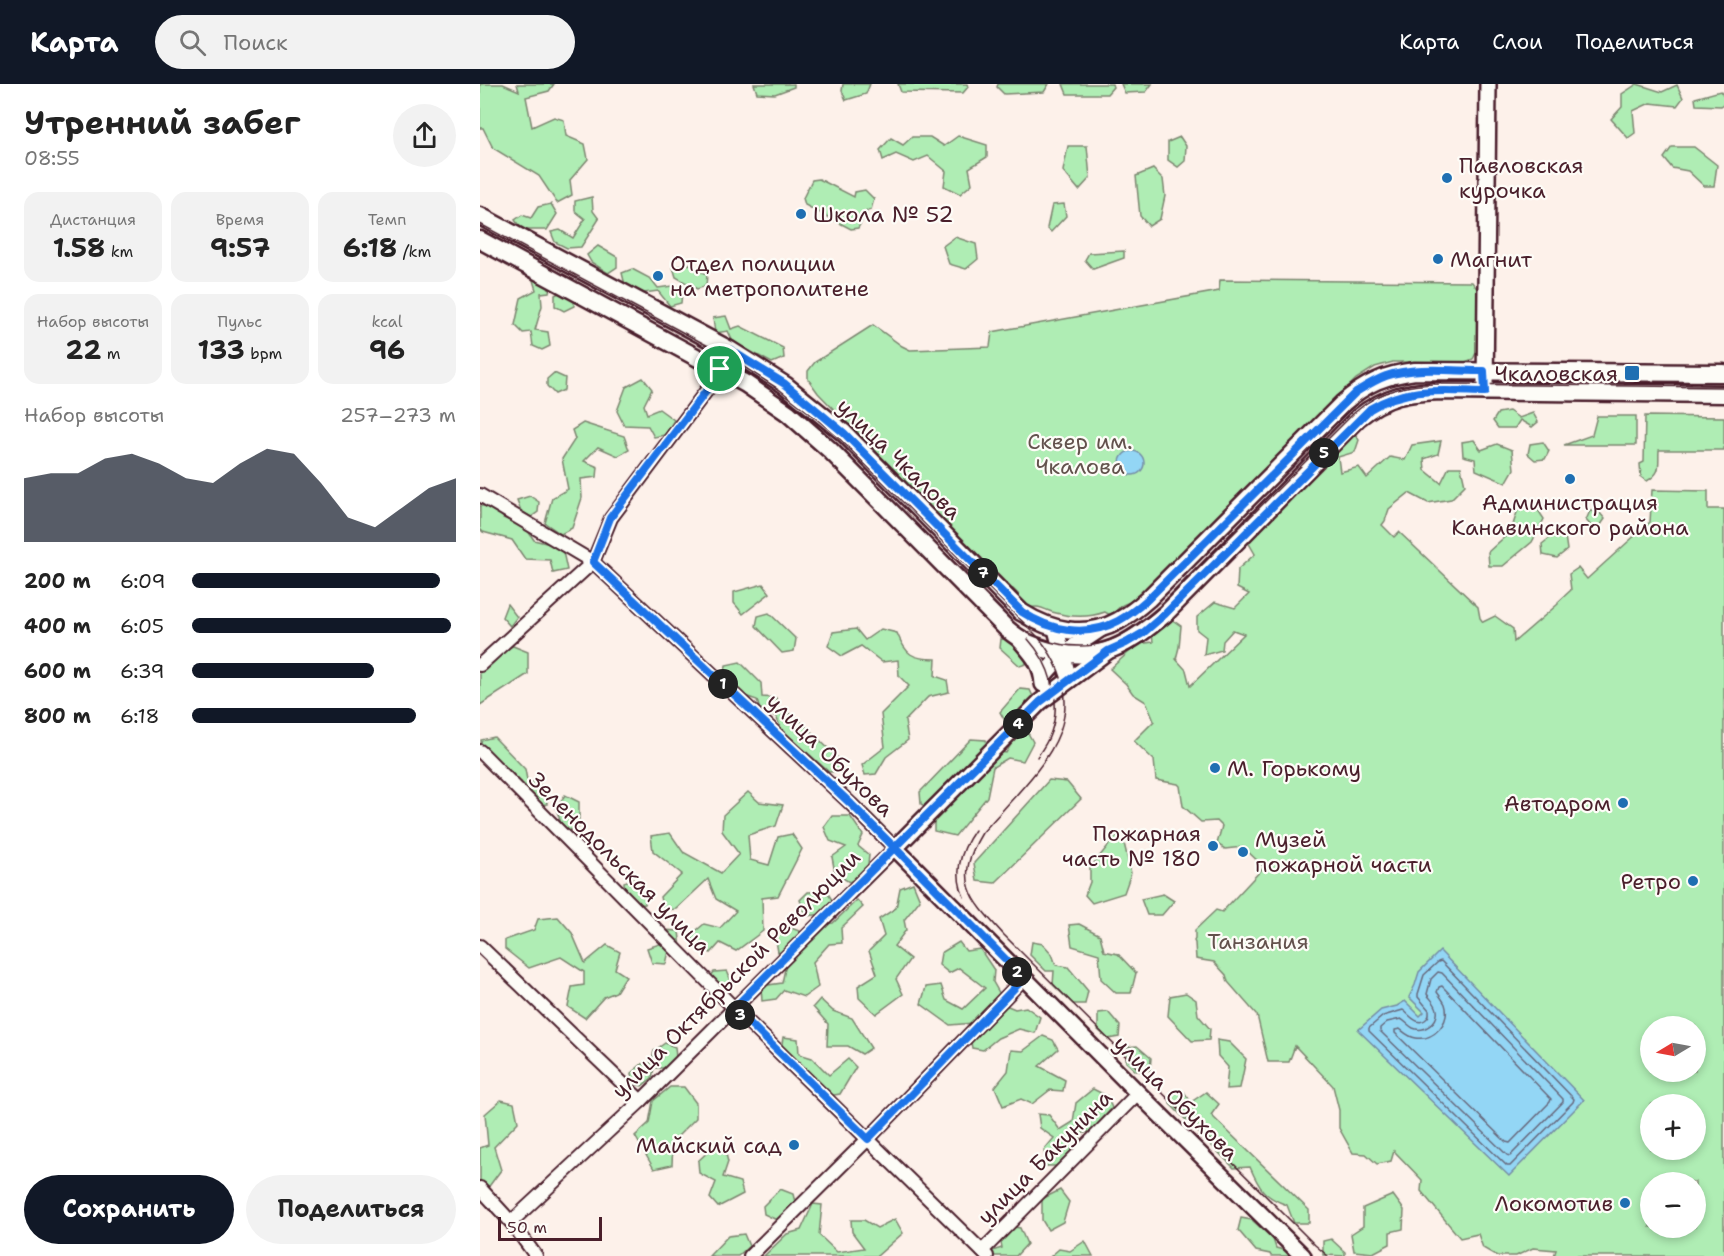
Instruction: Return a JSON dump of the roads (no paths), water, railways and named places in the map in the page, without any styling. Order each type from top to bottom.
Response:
[{"type":"main road","name":"улица Чкалова","points":[[480,216],[730,350],[785,384],[844,433],[1022,612],[1035,621],[1056,629]]},
{"type":"main road","name":"улица Чкалова","points":[[480,240],[720,369],[772,401],[823,443],[1020,640]]},
{"type":"main road","points":[[1020,640],[1035,647],[1063,654],[1086,655],[1108,651],[1143,633],[1165,614],[1370,409],[1392,397],[1407,393],[1444,391],[1724,394],[1724,375],[1415,371],[1384,377],[1356,392],[1148,599],[1118,621],[1104,627],[1078,631],[1056,629]]},
{"type":"street","points":[[1485,392],[1488,84]]},
{"type":"street","points":[[480,665],[593,562],[610,518],[710,386],[730,350]]},
{"type":"street","name":"улица Обухова","points":[[480,495],[593,562],[851,804],[1303,1256]]},
{"type":"street","points":[[1043,676],[1063,654],[1104,627]]},
{"type":"street","points":[[1056,629],[1069,680]]},
{"type":"street","points":[[1020,640],[1041,667],[1043,687],[1040,702]]},
{"type":"street","name":"улица Октябрьской Революции","points":[[511,1222],[641,1101],[1040,702],[1108,651]]},
{"type":"street","name":"Зеленодольская улица","points":[[480,751],[734,1008],[984,1253]]},
{"type":"street","points":[[480,946],[641,1101]]},
{"type":"street","points":[[750,1256],[868,1139],[1024,978]]},
{"type":"street","name":"улица Бакунина","points":[[984,1253],[1138,1093]]},
{"type":"street","points":[[480,1188],[511,1222],[536,1256]]},
{"type":"water","points":[[1132,451],[1141,454],[1144,463],[1141,472],[1132,475],[1123,472],[1120,463],[1123,454]]},
{"type":"water","points":[[1440,951],[1584,1100],[1509,1176],[1358,1030],[1381,1010],[1397,1006],[1405,1001],[1420,1016],[1424,1012],[1409,997],[1419,972]]},
{"type":"tram line","points":[[480,224],[727,356],[780,390],[840,439],[1039,638],[1057,667],[1065,695],[1063,720],[1054,744],[1040,767],[982,833],[973,850],[968,877],[975,900],[1004,935],[1328,1256]]},
{"type":"tram line","points":[[1040,639],[1058,644],[1090,646],[1104,643],[1131,630],[1159,608],[1354,413],[1385,393],[1418,385],[1443,384],[1724,387]]},
{"type":"tram line","points":[[1028,639],[1048,671],[1055,708],[1051,732],[1037,757]]},
{"type":"tram line","points":[[964,897],[959,879],[960,862],[965,846],[975,830]]},
{"type":"place","name":"Павловская курочка","points":[[1447,178]]},
{"type":"place","name":"Школа № 52","points":[[801,214]]},
{"type":"place","name":"Магнит","points":[[1438,259]]},
{"type":"place","name":"Отдел полиции на метрополитене","points":[[658,276]]},
{"type":"place","name":"Чкаловская","points":[[1632,373]]},
{"type":"place","name":"Администрация Канавинского района","points":[[1570,479]]},
{"type":"place","name":"М. Горькому","points":[[1215,768]]},
{"type":"place","name":"Автодром","points":[[1623,803]]},
{"type":"place","name":"Пожарная часть № 180","points":[[1213,846]]},
{"type":"place","name":"Музей пожарной части","points":[[1243,852]]},
{"type":"place","name":"Ретро","points":[[1693,881]]},
{"type":"place","name":"Майский сад","points":[[794,1145]]},
{"type":"place","name":"Локомотив","points":[[1625,1203]]},
{"type":"park label","name":"Сквер им. Чкалова","points":[[1080,454]]},
{"type":"park label","name":"Танзания","points":[[1258,941]]}]
